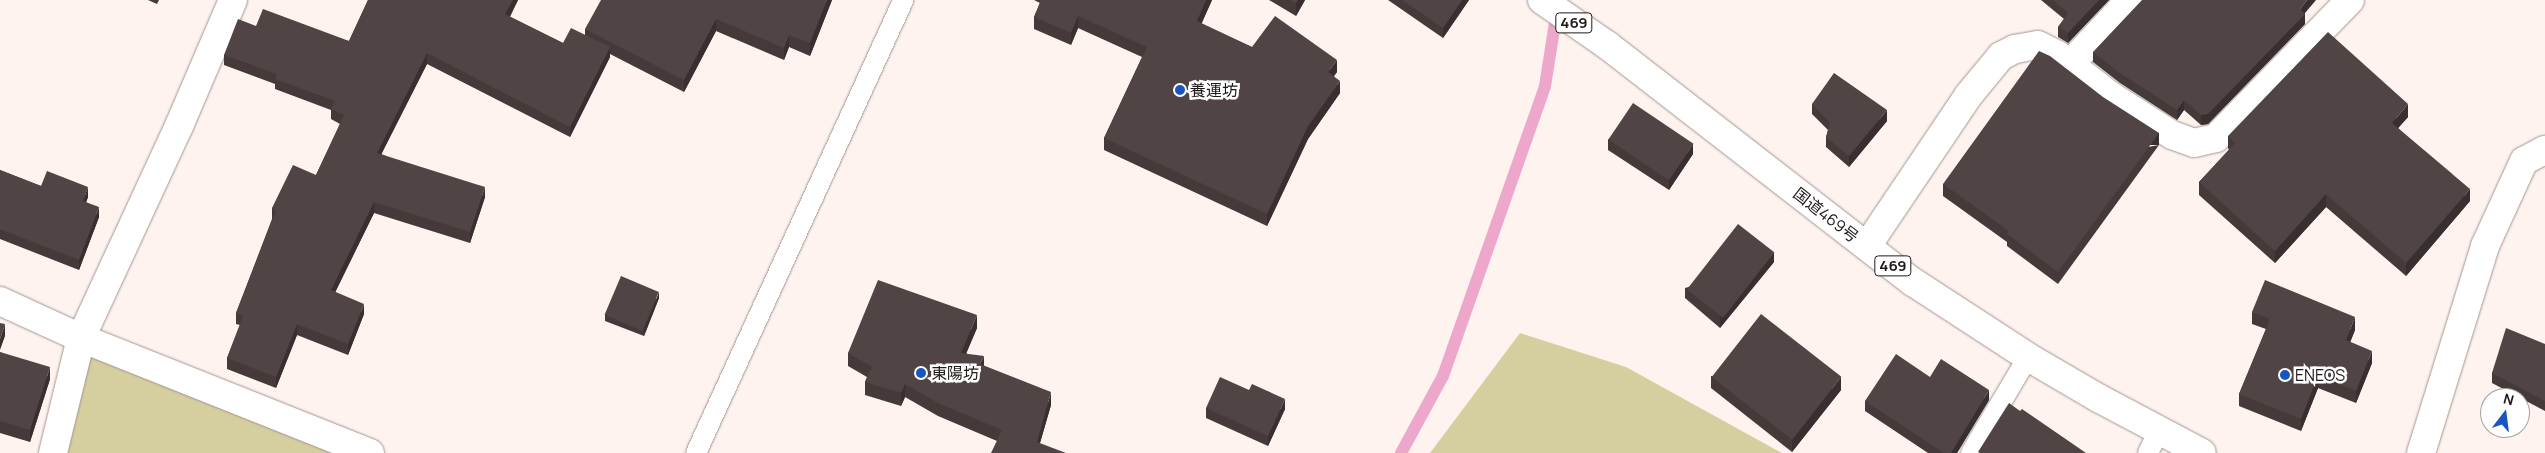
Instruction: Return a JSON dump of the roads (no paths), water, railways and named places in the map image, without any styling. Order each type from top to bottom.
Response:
[{"type":"main road","points":[[53,453],[81,338],[179,126],[233,0]]},
{"type":"main road","name":"国道469号","points":[[1542,0],[1607,45],[1913,282],[2028,356],[2100,399],[2153,441],[2202,453]]},
{"type":"main road","points":[[2070,64],[2130,0]]},
{"type":"main road","points":[[1866,246],[1968,96],[2002,56],[2015,49],[2038,45],[2070,64],[2118,101],[2172,135],[2194,143],[2216,138],[2350,0]]},
{"type":"main road","points":[[2421,453],[2485,246],[2524,161],[2545,150]]},
{"type":"main road","points":[[0,301],[81,338],[370,453]]},
{"type":"lane","points":[[696,453],[903,0]]},
{"type":"lane","points":[[1971,453],[2028,356]]},
{"type":"waterway","points":[[1401,453],[1443,376],[1545,86],[1557,10]]},
{"type":"place","name":"養運坊","points":[[1180,90]]},
{"type":"place","name":"東陽坊","points":[[921,373]]},
{"type":"place","name":"ENEOS","points":[[2285,375]]}]
